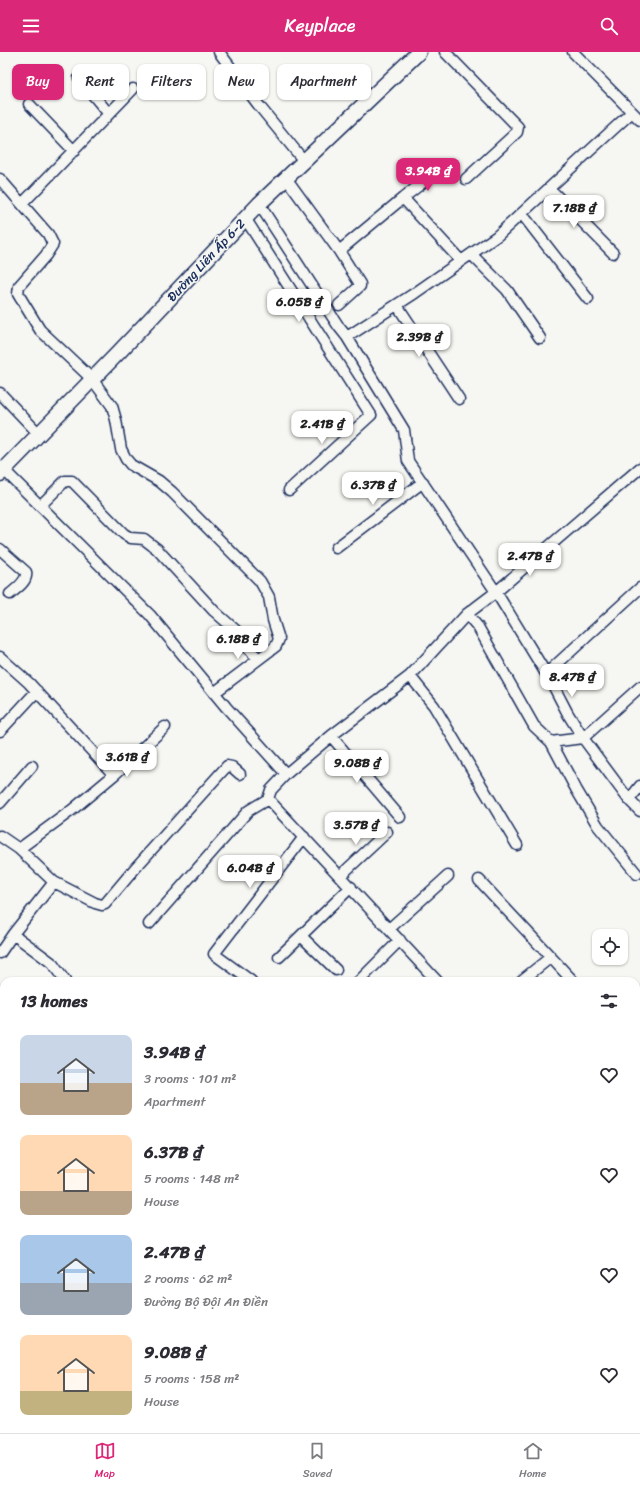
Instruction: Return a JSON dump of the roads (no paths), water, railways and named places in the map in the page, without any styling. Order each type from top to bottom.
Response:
[{"type":"street","points":[[219,52],[260,107],[304,161]]},
{"type":"street","name":"Đường Liên Ấp 6-2","points":[[1,470],[39,434],[259,204],[419,52]]},
{"type":"street","points":[[446,52],[518,127],[517,132],[466,179]]},
{"type":"street","points":[[573,52],[640,120]]},
{"type":"street","points":[[22,204],[134,89]]},
{"type":"street","points":[[97,100],[109,114]]},
{"type":"street","points":[[29,104],[74,151]]},
{"type":"street","points":[[347,337],[397,305],[497,236],[550,189],[632,112]]},
{"type":"street","points":[[339,251],[440,169]]},
{"type":"street","points":[[286,178],[339,251],[360,285],[339,306]]},
{"type":"street","points":[[0,179],[48,234],[52,244],[46,255],[19,286],[18,294],[40,330],[92,379],[114,411],[121,449],[131,465],[159,481],[172,492],[260,581],[267,592],[279,640],[276,646],[258,658],[214,693]]},
{"type":"street","points":[[550,189],[614,253]]},
{"type":"street","points":[[403,198],[461,261]]},
{"type":"street","points":[[259,204],[334,320],[347,337],[404,430],[408,461],[496,592],[583,738],[629,800],[640,811]]},
{"type":"street","points":[[522,214],[588,298]]},
{"type":"street","points":[[245,218],[371,415],[289,490]]},
{"type":"street","points":[[471,254],[507,290],[540,338]]},
{"type":"street","points":[[397,305],[459,399]]},
{"type":"street","points":[[0,393],[39,434]]},
{"type":"street","points":[[149,924],[248,811],[268,799],[271,790],[286,774],[331,736],[410,676],[467,614],[496,592],[640,468]]},
{"type":"street","points":[[1,470],[40,506],[150,615],[214,693],[286,774]]},
{"type":"street","points":[[40,506],[65,481],[72,481],[124,534],[131,538],[144,539],[157,549],[214,611],[240,634],[246,647],[258,658]]},
{"type":"street","points":[[336,548],[423,482]]},
{"type":"street","points":[[0,549],[27,574],[25,580],[10,594]]},
{"type":"street","points":[[546,674],[640,588]]},
{"type":"street","points":[[467,614],[478,627],[534,726],[551,742],[598,826],[637,874]]},
{"type":"street","points":[[0,657],[37,691],[114,775]]},
{"type":"street","points":[[410,676],[434,706],[517,845]]},
{"type":"street","points":[[551,742],[583,738],[640,688]]},
{"type":"street","points":[[0,731],[37,691]]},
{"type":"street","points":[[19,849],[72,810],[114,775],[165,727]]},
{"type":"street","points":[[331,736],[400,817]]},
{"type":"street","points":[[0,803],[32,766]]},
{"type":"street","points":[[0,838],[19,849],[54,882],[102,905],[105,904],[227,766],[232,767],[240,774]]},
{"type":"street","points":[[629,800],[640,786]]},
{"type":"street","points":[[268,799],[433,977]]},
{"type":"street","points":[[340,876],[387,832]]},
{"type":"street","points":[[245,977],[214,954],[304,837]]},
{"type":"street","points":[[389,929],[448,876]]},
{"type":"street","points":[[480,880],[569,977]]},
{"type":"street","points":[[0,954],[54,882]]},
{"type":"street","points":[[279,957],[351,887]]},
{"type":"street","points":[[14,934],[52,963],[61,977]]},
{"type":"street","points":[[301,936],[336,970]]},
{"type":"street","points":[[363,977],[400,940]]},
{"type":"street","points":[[526,977],[551,957]]}]
